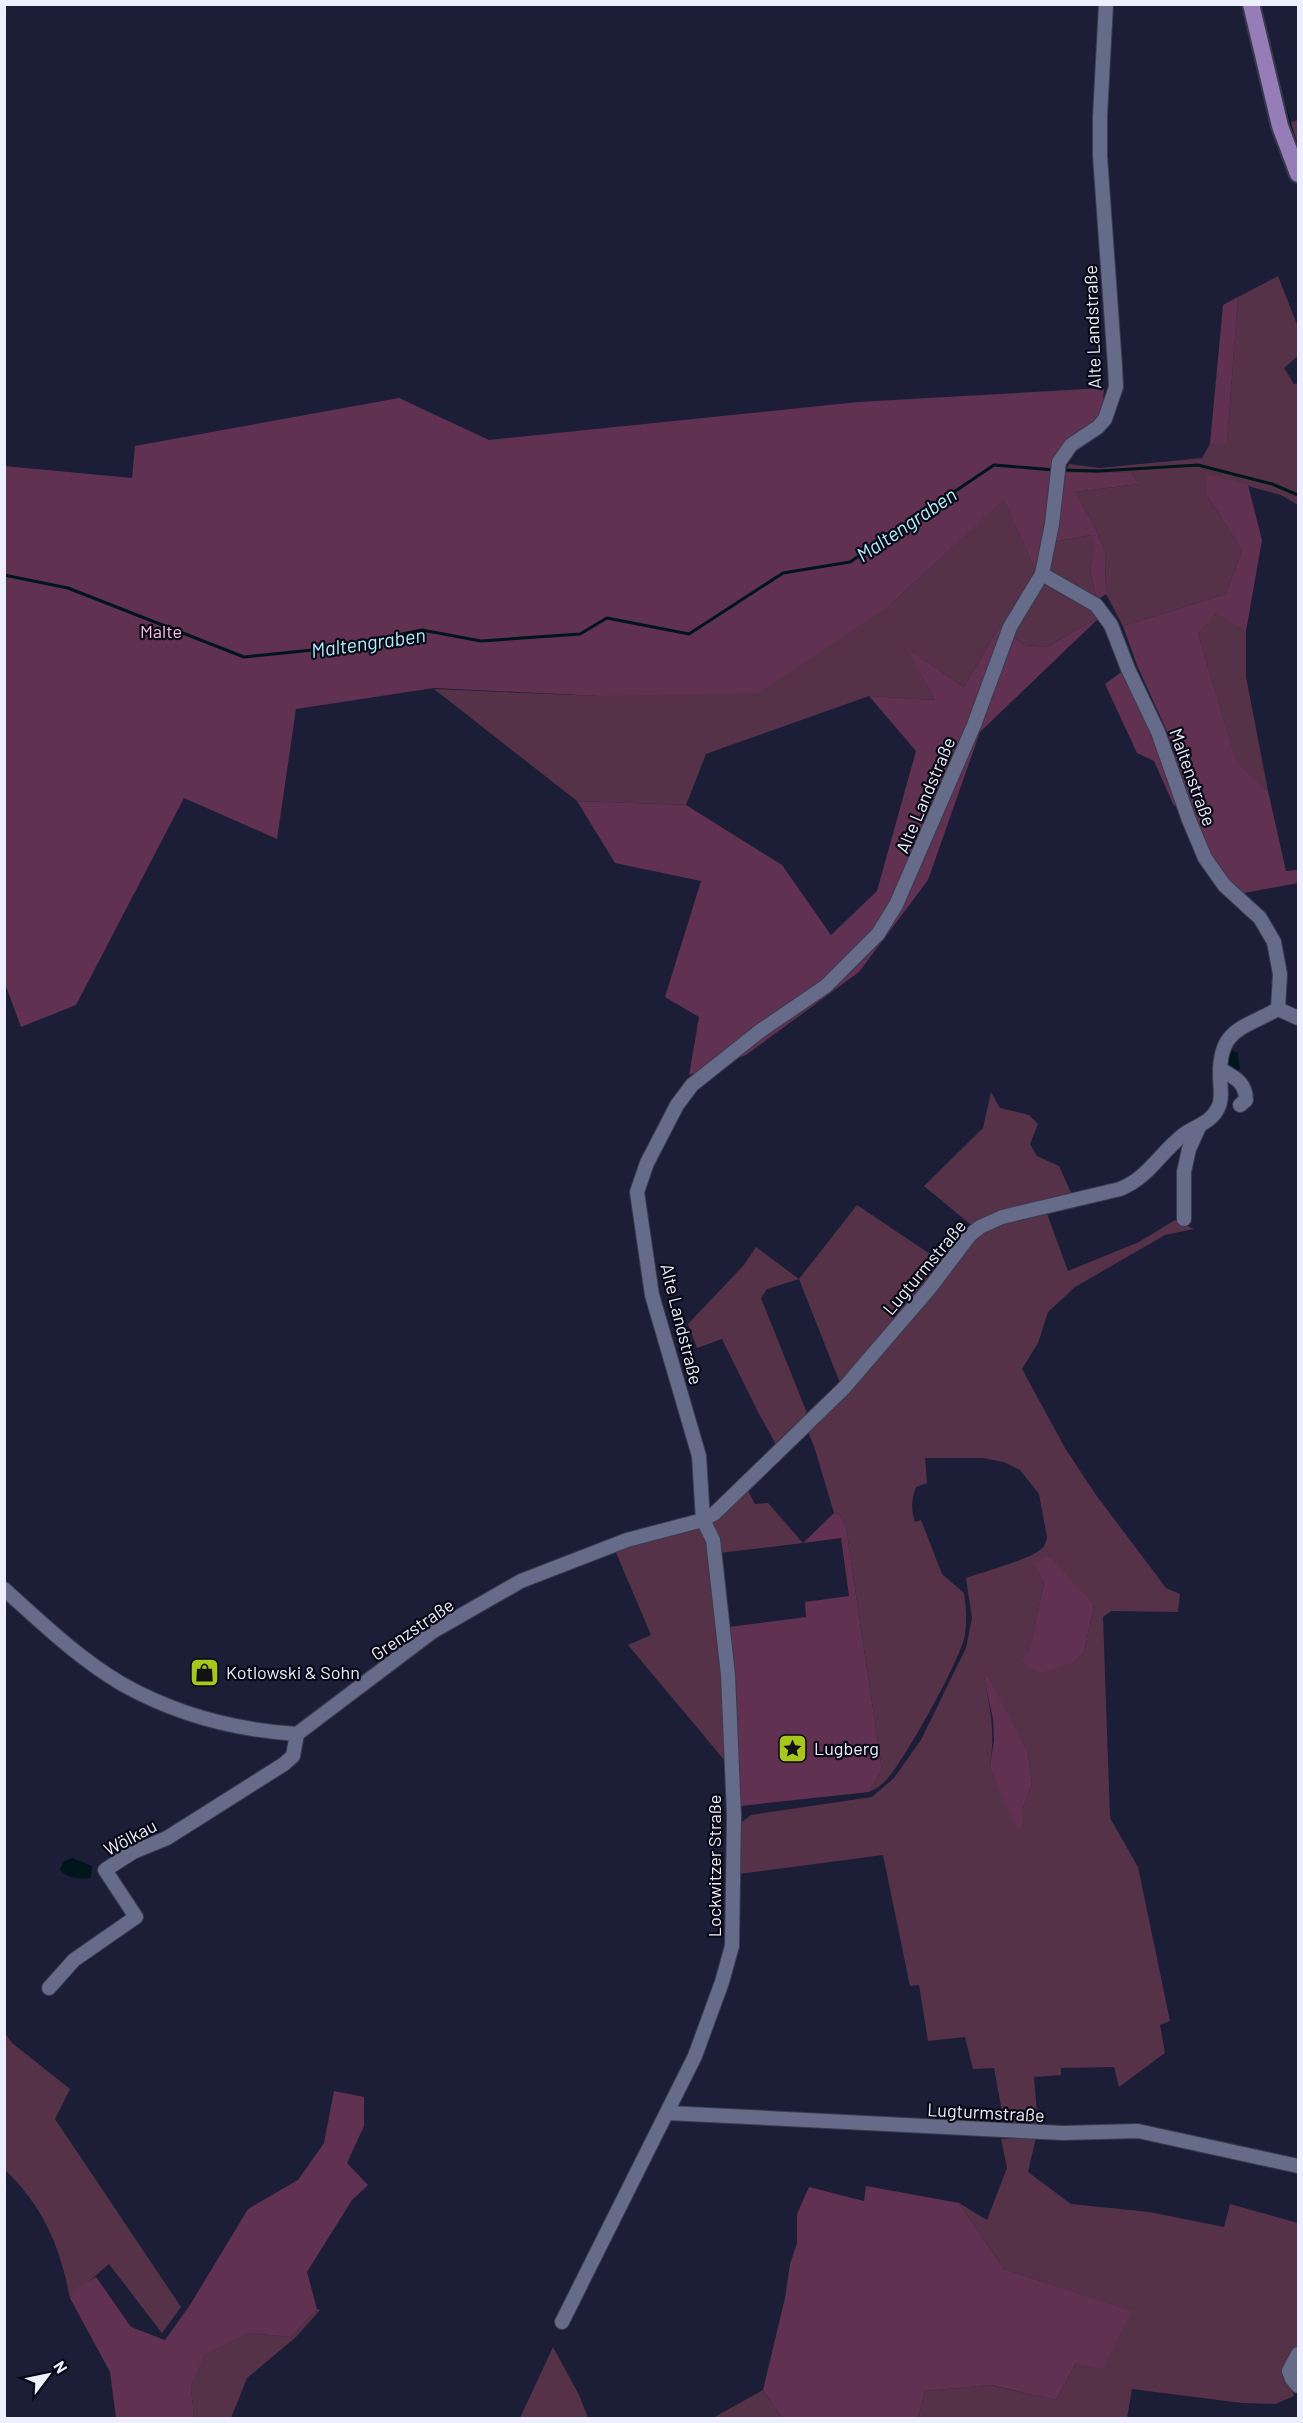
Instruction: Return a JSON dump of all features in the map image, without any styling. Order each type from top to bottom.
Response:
[{"type":"main road","points":[[1251,4],[1280,126],[1299,174]]},
{"type":"street","name":"Alte Landstraße","points":[[703,1520],[699,1456],[652,1295],[637,1192],[641,1177],[677,1105],[692,1085],[760,1031],[826,986],[883,927],[896,905],[974,725],[1010,627],[1042,574],[1052,524],[1058,470],[1064,454],[1071,445],[1105,419],[1116,387],[1100,156],[1106,4]]},
{"type":"street","name":"Maltenstraße","points":[[1042,574],[1096,605],[1111,625],[1128,669],[1158,732],[1205,858],[1224,885],[1260,918],[1274,942],[1280,974],[1278,1009]]},
{"type":"street","points":[[1240,1105],[1246,1100],[1246,1092],[1239,1080],[1220,1069],[1221,1049],[1228,1038],[1278,1009],[1299,1018]]},
{"type":"street","name":"Lugturmstraße","points":[[703,1520],[715,1513],[844,1388],[929,1289],[966,1238],[1002,1217],[1129,1186],[1149,1171],[1183,1135],[1199,1127],[1217,1111],[1221,1103],[1220,1069]]},
{"type":"street","points":[[1184,1219],[1184,1172],[1189,1149],[1199,1127]]},
{"type":"street","name":"Grenzstraße","points":[[297,1734],[432,1632],[521,1581],[627,1540],[703,1520]]},
{"type":"street","name":"Lockwitzer Straße","points":[[562,2322],[695,2056],[722,1982],[732,1946],[734,1815],[728,1675],[713,1540],[703,1520]]},
{"type":"street","points":[[4,1589],[86,1659],[122,1683],[160,1703],[216,1722],[265,1732],[297,1734]]},
{"type":"street","name":"Wölkau","points":[[49,1988],[74,1960],[136,1917],[105,1870],[133,1852],[177,1832],[284,1764],[293,1756],[297,1734]]},
{"type":"street","name":"Lugturmstraße","points":[[668,2113],[1063,2133],[1138,2131],[1299,2166]]},
{"type":"street","points":[[1299,2354],[1289,2371],[1292,2379],[1299,2386]]},
{"type":"shaded area","points":[[1298,120],[1298,158],[1286,124]]},
{"type":"shaded area","points":[[1278,276],[1298,327],[1298,356],[1284,368],[1294,384],[1298,383],[1298,505],[1281,495],[1207,475],[1207,496],[1242,550],[1226,594],[1123,626],[1106,594],[1105,551],[1093,523],[1075,492],[1139,484],[1131,472],[1065,473],[1069,464],[1100,468],[1202,458],[1210,444],[1227,444],[1238,297]]},
{"type":"shaded area","points":[[1004,498],[1037,574],[1004,631],[999,627],[964,687],[907,649],[935,700],[869,696],[706,754],[686,805],[577,801],[434,689],[599,696],[890,605]]},
{"type":"shaded area","points":[[1091,535],[1097,547],[1090,570],[1097,600],[1046,569],[1053,542]]},
{"type":"shaded area","points":[[1045,579],[1101,616],[1047,647],[1024,645],[1012,636]]},
{"type":"shaded area","points":[[1216,612],[1246,631],[1246,677],[1268,791],[1237,765],[1198,633]]},
{"type":"shaded area","points":[[991,1092],[1000,1108],[1029,1115],[1038,1124],[1030,1144],[1037,1156],[1059,1166],[1073,1197],[975,1228],[924,1186],[983,1128]]},
{"type":"shaded area","points":[[857,1205],[945,1264],[842,1388],[799,1279]]},
{"type":"shaded area","points":[[1046,1211],[1068,1271],[1139,1242],[1175,1220],[1194,1229],[1165,1235],[1075,1287],[1048,1312],[1038,1343],[1022,1369],[1065,1448],[1096,1495],[1166,1588],[1180,1594],[1178,1612],[1111,1611],[1103,1617],[1110,1818],[1138,1867],[1170,2021],[1160,2025],[1165,2053],[1119,2087],[1114,2067],[1061,2068],[1061,2075],[1034,2077],[1038,2127],[1005,2128],[994,2068],[973,2069],[965,2037],[928,2041],[919,1985],[910,1986],[883,1855],[739,1874],[738,1825],[751,1815],[872,1797],[894,1778],[921,1740],[966,1648],[972,1618],[966,1578],[1025,1558],[1042,1549],[1046,1543],[1047,1537],[1039,1494],[1020,1470],[1004,1462],[983,1458],[925,1458],[927,1483],[916,1487],[912,1509],[915,1522],[921,1520],[942,1574],[964,1593],[965,1635],[943,1686],[907,1750],[886,1780],[869,1792],[882,1770],[846,1527],[840,1515],[834,1513],[814,1446],[806,1428],[981,1230]],"holes":[[[1036,1569],[1094,1605],[1084,1653],[1074,1662],[1022,1658],[1029,1653],[1044,1583],[1042,1575]],[[984,1677],[1028,1753],[1032,1784],[1022,1811],[990,1766],[992,1721]]]},
{"type":"shaded area","points":[[756,1247],[799,1279],[767,1289],[761,1298],[809,1418],[778,1448],[722,1339],[697,1348],[688,1324],[744,1265]]},
{"type":"shaded area","points":[[746,1487],[755,1504],[768,1503],[803,1543],[719,1553],[710,1520]]},
{"type":"shaded area","points":[[698,1527],[709,1540],[724,1676],[726,1762],[628,1645],[651,1635],[614,1548]]},
{"type":"shaded area","points":[[4,2032],[12,2043],[70,2089],[55,2119],[181,2307],[162,2333],[109,2264],[70,2298],[61,2261],[48,2228],[30,2198],[5,2170]]},
{"type":"shaded area","points":[[1036,2137],[1028,2172],[1071,2204],[1149,2212],[1224,2227],[1230,2204],[1298,2223],[1298,2349],[1289,2382],[1294,2396],[1275,2404],[1242,2403],[1132,2389],[1127,2418],[918,2418],[925,2391],[989,2385],[1056,2400],[1076,2363],[1131,2311],[1004,2269],[959,2203],[987,2220],[1007,2168],[1001,2139]]},
{"type":"shaded area","points":[[317,2309],[320,2310],[296,2337],[247,2378],[231,2418],[194,2418],[191,2387],[203,2355],[249,2333],[291,2337]]},
{"type":"shaded area","points":[[553,2347],[579,2395],[588,2418],[520,2418]]},
{"type":"shaded area","points":[[763,2390],[782,2418],[713,2418]]},
{"type":"green space","points":[[1238,297],[1227,444],[1210,444],[1223,305]]},
{"type":"green space","name":"Malte","points":[[1104,388],[1102,416],[1064,448],[1037,574],[1004,499],[890,605],[758,693],[599,696],[434,688],[296,709],[277,839],[184,798],[76,1005],[21,1027],[4,981],[4,466],[132,478],[135,446],[399,398],[489,440],[858,402]]},
{"type":"green space","points":[[1131,472],[1139,484],[1075,492],[1093,523],[1105,551],[1106,594],[1097,600],[1090,570],[1096,547],[1091,535],[1053,542],[1065,473]]},
{"type":"green space","points":[[1207,474],[1248,485],[1262,540],[1246,631],[1216,613],[1198,633],[1237,764],[1268,791],[1286,871],[1298,870],[1298,883],[1239,894],[1208,856],[1166,729],[1137,665],[1123,626],[1226,594],[1242,550],[1207,496]]},
{"type":"green space","points":[[1101,616],[980,732],[928,880],[859,972],[746,1055],[689,1075],[699,1017],[665,997],[701,881],[615,863],[577,801],[686,805],[782,865],[831,935],[877,891],[916,751],[869,696],[935,700],[906,648],[964,687],[999,627],[1024,645],[1047,647]]},
{"type":"green space","points":[[1123,671],[1154,735],[1180,803],[1174,806],[1154,761],[1137,753],[1105,684]]},
{"type":"green space","points":[[834,1513],[840,1515],[846,1527],[882,1770],[869,1792],[740,1806],[735,1800],[729,1627],[806,1617],[805,1602],[849,1596],[841,1538],[803,1543]]},
{"type":"green space","points":[[1045,1557],[1050,1557],[1094,1605],[1084,1653],[1074,1662],[1040,1673],[1025,1666],[1022,1658],[1029,1652],[1044,1583],[1035,1564]]},
{"type":"green space","points":[[984,1677],[988,1677],[1028,1753],[1032,1784],[1022,1811],[1022,1827],[1018,1829],[990,1766],[994,1740],[993,1719]]},
{"type":"green space","points":[[334,2091],[364,2097],[364,2126],[347,2163],[368,2185],[352,2200],[307,2272],[317,2309],[291,2337],[249,2333],[204,2355],[191,2387],[194,2418],[116,2418],[110,2372],[70,2298],[76,2288],[96,2277],[131,2327],[165,2340],[190,2305],[248,2209],[298,2180],[324,2143]]},
{"type":"green space","points":[[866,2186],[959,2203],[1004,2269],[1132,2311],[1102,2369],[1076,2363],[1056,2400],[990,2385],[925,2391],[918,2418],[782,2418],[763,2390],[785,2298],[790,2264],[797,2243],[797,2214],[809,2187],[864,2201]]},
{"type":"water","points":[[1231,1050],[1238,1053],[1240,1069],[1233,1072],[1226,1062],[1227,1053]]},
{"type":"water","points":[[72,1858],[92,1866],[91,1878],[74,1878],[60,1870],[64,1861]]},
{"type":"waterway","points":[[1281,95],[1298,151]]},
{"type":"waterway","name":"Maltengraben","points":[[4,575],[68,588],[244,657],[332,648],[422,630],[481,641],[580,634],[607,618],[689,634],[783,573],[850,562],[994,465],[1055,470]]},
{"type":"waterway","name":"Maltengraben","points":[[1062,470],[1099,471],[1198,465],[1272,484],[1298,495]]},
{"type":"place","name":"Kotlowski & Sohn","points":[[205,1672]]},
{"type":"place","name":"Lugberg","points":[[793,1748]]}]
